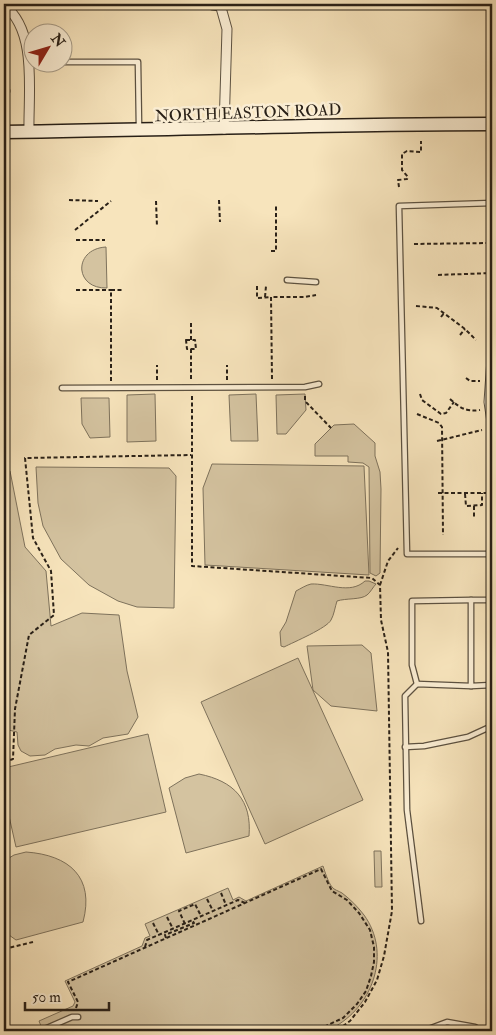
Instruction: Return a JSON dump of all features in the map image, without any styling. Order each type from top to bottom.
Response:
[{"type":"main road","name":"NORTH EASTON ROAD","points":[[4,132],[492,124]]},
{"type":"street","points":[[4,5],[20,24],[22,30]]},
{"type":"street","points":[[221,6],[227,29],[224,129]]},
{"type":"street","points":[[29,132],[30,72]]},
{"type":"street","points":[[492,359],[489,395],[492,422]]},
{"type":"lane","points":[[204,4],[212,8],[221,6]]},
{"type":"lane","points":[[72,62],[138,62],[139,131]]},
{"type":"lane","points":[[492,203],[399,206],[407,554],[490,554],[492,552]]},
{"type":"lane","points":[[287,280],[316,282]]},
{"type":"lane","points":[[62,388],[305,387],[319,384]]},
{"type":"lane","points":[[470,686],[472,600]]},
{"type":"lane","points":[[417,684],[412,665],[412,602],[492,600]]},
{"type":"lane","points":[[421,921],[407,810],[405,696],[417,684],[492,685]]},
{"type":"lane","points":[[405,747],[424,746],[468,737],[492,726]]},
{"type":"lane","points":[[40,1031],[72,1017],[78,1017]]},
{"type":"lane","points":[[426,1031],[447,1022],[481,1031]]},
{"type":"path","points":[[399,186],[398,180],[408,179],[402,170],[402,154],[408,151],[421,152],[421,141]]},
{"type":"path","points":[[69,200],[98,201]]},
{"type":"path","points":[[156,200],[157,227]]},
{"type":"path","points":[[219,200],[220,222]]},
{"type":"path","points":[[75,230],[111,202]]},
{"type":"path","points":[[271,251],[276,251],[276,206]]},
{"type":"path","points":[[76,240],[106,240]]},
{"type":"path","points":[[414,244],[492,243]]},
{"type":"path","points":[[438,275],[492,272]]},
{"type":"path","points":[[257,286],[257,298],[316,295]]},
{"type":"path","points":[[265,297],[266,286]]},
{"type":"path","points":[[76,290],[122,290]]},
{"type":"path","points":[[111,290],[112,388]]},
{"type":"path","points":[[271,297],[272,387]]},
{"type":"path","points":[[416,306],[437,308],[465,329],[476,340]]},
{"type":"path","points":[[441,317],[444,313]]},
{"type":"path","points":[[191,322],[191,340]]},
{"type":"path","points":[[460,335],[465,329]]},
{"type":"path","points":[[186,340],[191,340],[196,340],[196,349],[187,349],[186,340]]},
{"type":"path","points":[[191,349],[192,566],[372,578],[380,585]]},
{"type":"path","points":[[226,387],[227,364]]},
{"type":"path","points":[[156,388],[157,365]]},
{"type":"path","points":[[466,378],[470,381],[480,381]]},
{"type":"path","points":[[305,394],[305,401],[331,428]]},
{"type":"path","points":[[420,394],[422,400],[441,414],[446,413],[454,402]]},
{"type":"path","points":[[450,399],[462,409],[480,410]]},
{"type":"path","points":[[417,414],[439,423],[442,427],[443,535]]},
{"type":"path","points":[[437,441],[482,430]]},
{"type":"path","points":[[4,762],[13,759],[14,709],[29,635],[54,615],[51,571],[33,538],[25,458],[192,455]]},
{"type":"path","points":[[438,493],[492,493]]},
{"type":"path","points":[[465,494],[466,506],[474,506],[482,505],[482,493]]},
{"type":"path","points":[[474,506],[474,519]]},
{"type":"path","points":[[331,1024],[336,1031],[350,1021],[365,1002],[377,980],[384,956],[392,911],[388,652],[381,620],[380,585],[388,561],[407,537]]},
{"type":"path","points":[[72,1017],[78,1002],[68,982],[321,869],[332,892],[347,900],[359,913],[370,930],[374,947],[374,962],[366,991],[357,1004],[343,1018],[315,1031]]},
{"type":"path","points":[[221,893],[226,905]]},
{"type":"path","points":[[207,899],[212,911]]},
{"type":"path","points":[[166,938],[165,935],[212,911],[238,900],[245,903]]},
{"type":"path","points":[[184,924],[179,911],[187,907],[195,904],[201,916]]},
{"type":"path","points":[[167,917],[173,928]]},
{"type":"path","points":[[144,948],[147,940],[173,928],[193,921],[199,920],[200,923]]},
{"type":"path","points":[[153,923],[159,935]]},
{"type":"path","points":[[4,949],[33,942]]},
{"type":"path","points":[[326,1026],[329,1031]]},
{"type":"shaded area","points":[[106,247],[107,288],[96,287],[83,276],[83,261],[95,249]]},
{"type":"shaded area","points":[[155,394],[156,441],[127,442],[127,395]]},
{"type":"shaded area","points":[[256,394],[258,441],[231,441],[229,395]]},
{"type":"shaded area","points":[[305,394],[306,410],[286,434],[277,434],[276,395]]},
{"type":"shaded area","points":[[81,398],[109,398],[110,437],[90,438],[82,424]]},
{"type":"shaded area","points":[[354,424],[375,443],[375,456],[380,472],[380,573],[376,576],[370,573],[369,467],[363,463],[348,462],[348,456],[315,456],[315,444],[334,425]]},
{"type":"shaded area","points":[[212,464],[364,466],[369,575],[205,565],[203,488]]},
{"type":"shaded area","points":[[36,467],[169,468],[176,476],[174,608],[137,607],[118,601],[89,585],[61,559],[43,526],[38,503]]},
{"type":"shaded area","points":[[10,471],[25,547],[46,571],[51,626],[82,613],[119,615],[127,671],[138,717],[128,734],[103,738],[89,746],[76,745],[55,749],[45,755],[30,756],[21,751],[18,745],[17,732],[4,729],[4,474]]},
{"type":"shaded area","points":[[365,581],[376,584],[367,595],[361,598],[337,601],[333,616],[328,623],[317,631],[284,647],[281,646],[280,632],[286,622],[296,591],[311,584],[346,588],[359,585]]},
{"type":"shaded area","points":[[362,645],[371,653],[377,711],[331,706],[313,690],[307,646]]},
{"type":"shaded area","points":[[298,658],[363,800],[265,844],[201,702]]},
{"type":"shaded area","points":[[4,729],[6,755],[4,755]]},
{"type":"shaded area","points":[[148,734],[166,812],[16,847],[4,794],[4,768]]},
{"type":"shaded area","points":[[199,774],[222,782],[238,794],[244,802],[247,812],[249,836],[186,853],[169,788],[185,778]]},
{"type":"shaded area","points":[[374,851],[381,851],[382,887],[375,887]]},
{"type":"shaded area","points":[[26,852],[55,858],[75,871],[82,881],[85,892],[86,906],[83,922],[16,940],[9,935],[4,861],[14,855]]},
{"type":"shaded area","points":[[323,866],[332,887],[357,906],[372,929],[377,961],[369,991],[360,1005],[332,1031],[43,1031],[39,1021],[73,1006],[75,1002],[65,981],[142,946],[145,938],[150,936],[145,924],[228,888],[233,900],[239,897],[246,901]]}]
